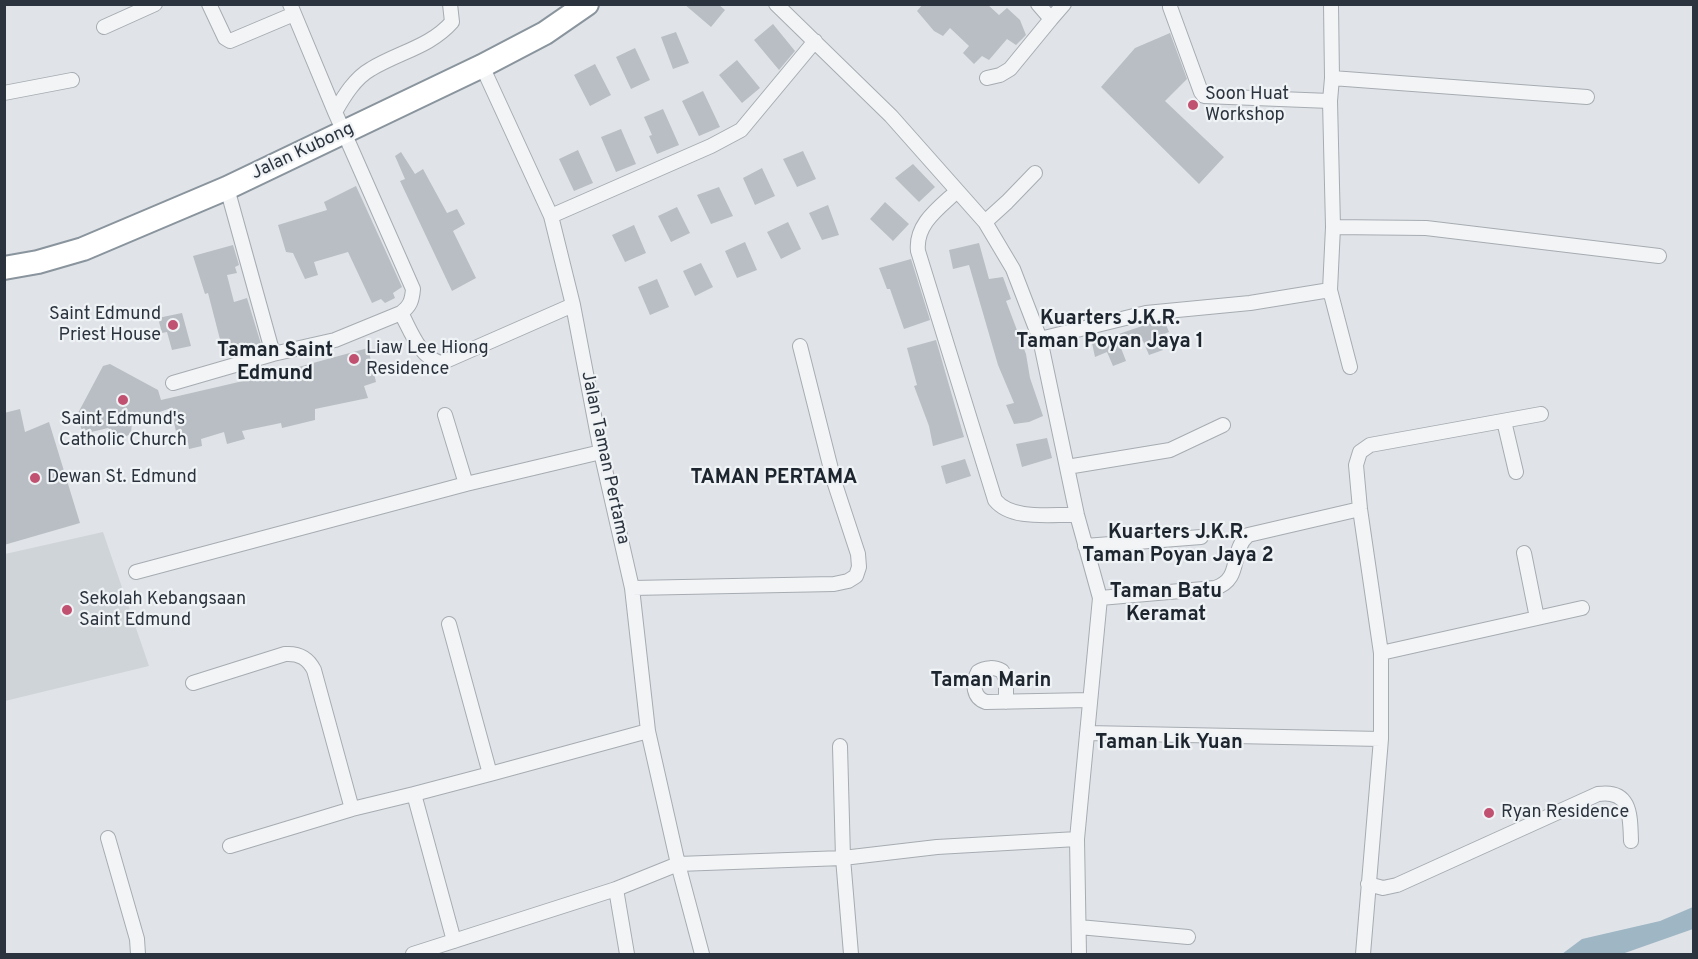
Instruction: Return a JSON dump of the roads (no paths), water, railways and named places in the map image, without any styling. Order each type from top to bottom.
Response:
[{"type":"highway","name":"Jalan Kubong","points":[[4,268],[38,262],[83,249],[227,188],[482,66],[545,33],[587,4]]},
{"type":"street","points":[[104,27],[155,4]]},
{"type":"street","points":[[173,383],[273,354],[335,340],[401,313],[408,308],[413,289],[334,112],[292,9],[230,41],[225,38],[208,4]]},
{"type":"street","points":[[334,112],[355,83],[370,69],[433,40],[444,32],[452,22],[450,4]]},
{"type":"street","points":[[776,4],[891,116],[985,222],[1013,269],[1040,339],[1077,515],[1100,598],[1077,839],[1085,928],[1079,954]]},
{"type":"street","points":[[1038,4],[1051,19]]},
{"type":"street","points":[[987,78],[1000,75],[1010,69],[1064,4]]},
{"type":"street","points":[[1331,4],[1330,101],[1333,227],[1330,290],[1350,367]]},
{"type":"street","points":[[1170,7],[1204,96],[1330,101]]},
{"type":"street","points":[[551,216],[711,146],[741,130],[815,41]]},
{"type":"street","name":"Jalan Taman Pertama","points":[[482,66],[551,216],[573,305],[632,588],[648,731],[678,864],[702,954]]},
{"type":"street","points":[[1332,78],[1587,97]]},
{"type":"street","points":[[4,93],[72,80]]},
{"type":"street","points":[[985,222],[1035,173]]},
{"type":"street","points":[[227,188],[273,354]]},
{"type":"street","points":[[957,191],[926,221],[917,240],[918,251],[995,500],[1000,506],[1016,514],[1077,515]]},
{"type":"street","points":[[1333,227],[1426,228],[1659,256]]},
{"type":"street","points":[[1040,339],[1146,313],[1250,303],[1330,290]]},
{"type":"street","points":[[401,313],[425,355],[441,363],[573,305]]},
{"type":"street","points":[[632,588],[834,584],[848,581],[856,576],[859,567],[858,554],[834,481],[800,346]]},
{"type":"street","points":[[1363,954],[1381,739],[1381,653],[1360,509],[1356,465],[1360,452],[1364,448],[1541,414]]},
{"type":"street","points":[[445,415],[466,484]]},
{"type":"street","points":[[1504,421],[1516,472]]},
{"type":"street","points":[[1066,467],[1170,450],[1223,425]]},
{"type":"street","points":[[136,572],[466,484],[602,452]]},
{"type":"street","points":[[1100,598],[1223,586],[1233,574],[1239,546],[1248,535],[1360,509]]},
{"type":"street","points":[[1085,546],[1201,537]]},
{"type":"street","points":[[1524,553],[1537,618]]},
{"type":"street","points":[[1381,653],[1582,608]]},
{"type":"street","points":[[449,624],[490,774]]},
{"type":"street","points":[[193,683],[285,654],[294,653],[303,656],[314,670],[352,808]]},
{"type":"street","points":[[1006,702],[1090,700]]},
{"type":"street","points":[[230,846],[352,808],[414,794],[648,731]]},
{"type":"street","points":[[1087,733],[1381,739]]},
{"type":"street","points":[[840,746],[843,858],[851,954]]},
{"type":"street","points":[[414,794],[454,941]]},
{"type":"street","points":[[1368,884],[1383,888],[1397,885],[1599,794],[1618,795],[1625,802],[1629,812],[1632,841]]},
{"type":"street","points":[[108,838],[137,939],[138,954]]},
{"type":"street","points":[[413,954],[434,952],[454,941],[616,889],[678,864],[843,858],[937,848],[1077,839]]},
{"type":"street","points":[[616,889],[627,954]]},
{"type":"street","points":[[1085,928],[1188,937]]},
{"type":"water","points":[[1693,907],[1693,929],[1622,954],[1562,954],[1582,939],[1660,921]]},
{"type":"place","name":"Soon Huat Workshop","points":[[1193,105]]},
{"type":"place","name":"Saint Edmund Priest House","points":[[173,325]]},
{"type":"place","name":"Liaw Lee Hiong Residence","points":[[354,359]]},
{"type":"place","name":"Saint Edmund's Catholic Church","points":[[123,400]]},
{"type":"place","name":"Dewan St. Edmund","points":[[35,478]]},
{"type":"place","name":"Sekolah Kebangsaan Saint Edmund","points":[[67,610]]},
{"type":"place","name":"Ryan Residence","points":[[1489,813]]},
{"type":"district","name":"Kuarters J.K.R. Taman Poyan Jaya 1","points":[[1110,332]]},
{"type":"district","name":"Taman Saint Edmund","points":[[275,364]]},
{"type":"district","name":"TAMAN PERTAMA","points":[[774,479]]},
{"type":"district","name":"Kuarters J.K.R. Taman Poyan Jaya 2","points":[[1178,546]]},
{"type":"district","name":"Taman Batu Keramat","points":[[1166,604]]},
{"type":"district","name":"Taman Marin","points":[[991,682]]},
{"type":"district","name":"Taman Lik Yuan","points":[[1169,744]]}]
